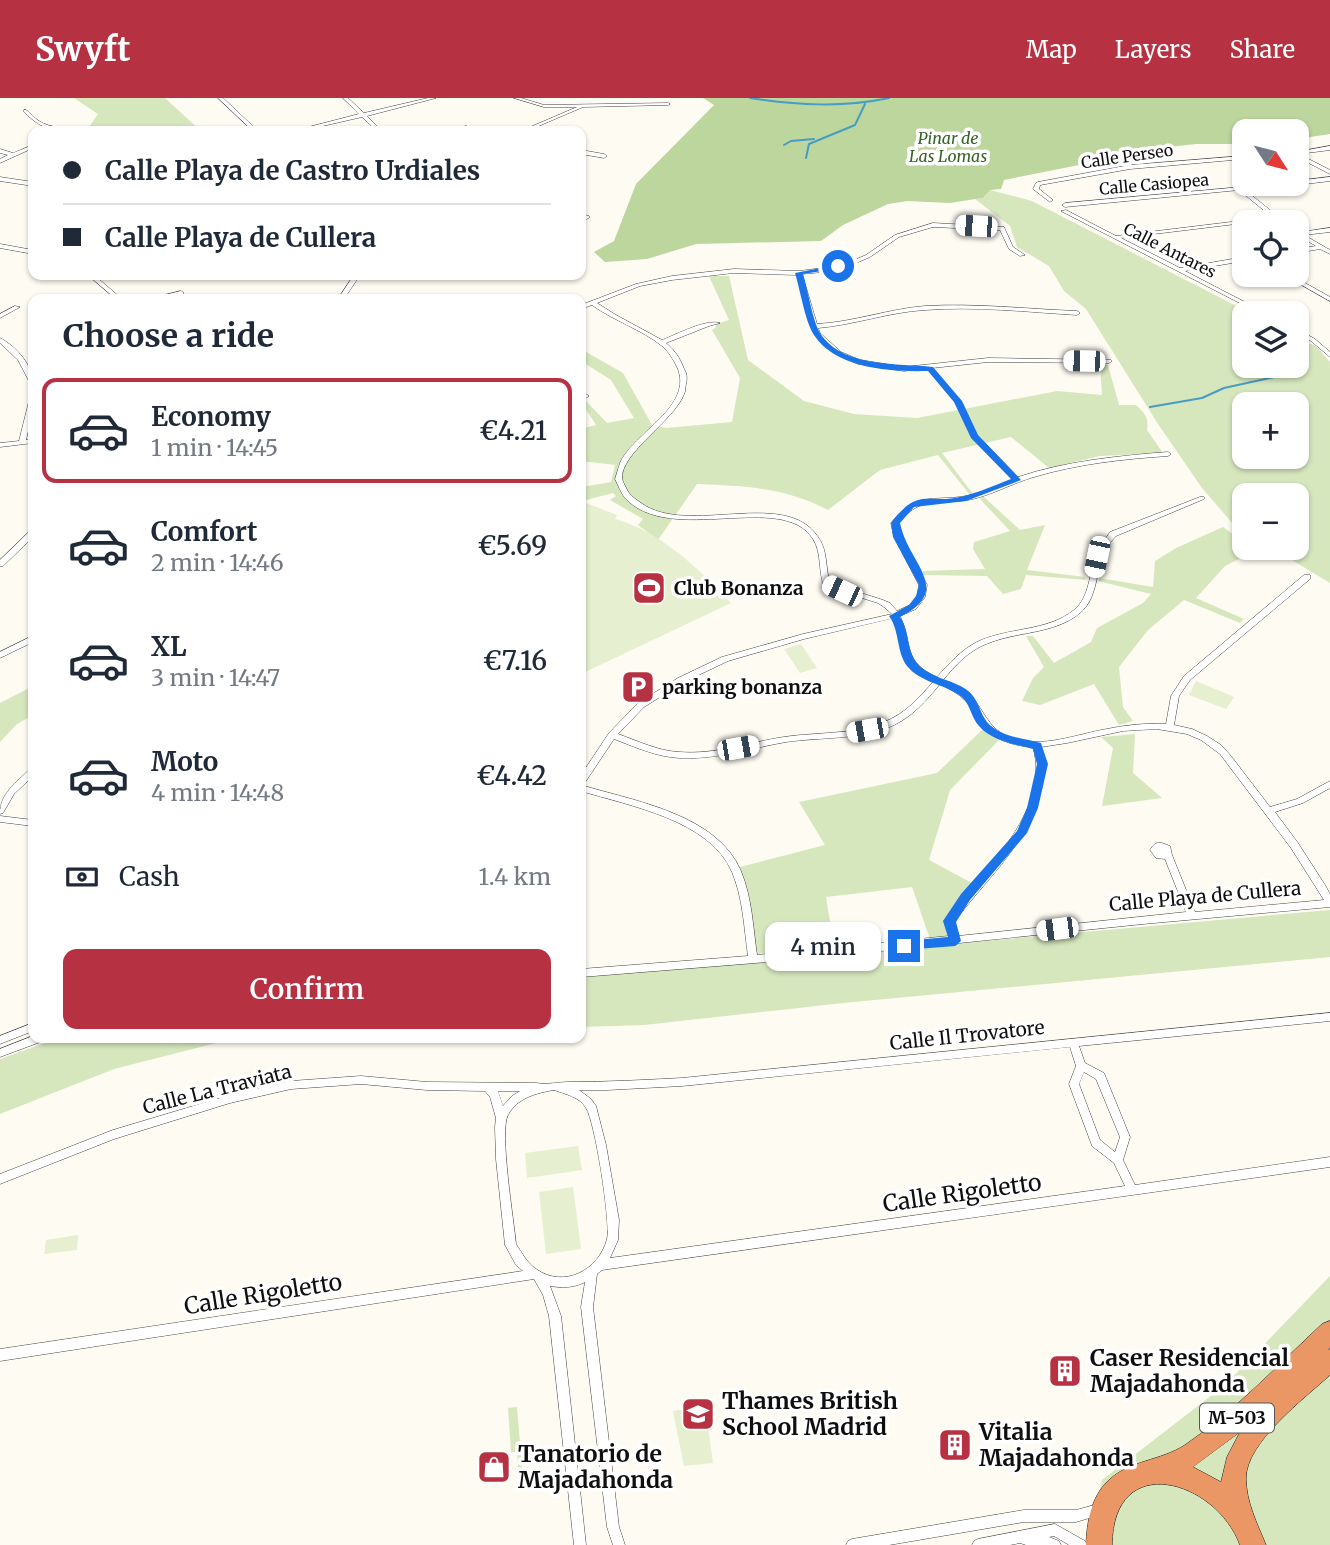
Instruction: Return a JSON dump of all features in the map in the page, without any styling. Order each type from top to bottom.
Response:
[{"type":"highway","name":"M-503","points":[[1103,1508],[1114,1491],[1130,1479],[1190,1455],[1221,1432],[1330,1332]]},
{"type":"highway","name":"M-503","points":[[1253,1545],[1242,1521],[1233,1488],[1234,1470],[1240,1453],[1279,1408],[1330,1360]]},
{"type":"highway","name":"M-503","points":[[1149,1472],[1169,1472],[1190,1477],[1227,1502],[1242,1521]]},
{"type":"highway","points":[[1099,1545],[1103,1508]]},
{"type":"street","points":[[220,98],[251,126]]},
{"type":"street","points":[[345,98],[375,126]]},
{"type":"street","points":[[317,126],[434,98]]},
{"type":"street","points":[[516,98],[534,105],[668,104]]},
{"type":"street","points":[[535,126],[586,105]]},
{"type":"street","points":[[26,111],[38,123],[46,126]]},
{"type":"street","points":[[0,161],[28,148]]},
{"type":"street","points":[[1309,152],[1330,148]]},
{"type":"street","points":[[0,151],[13,155]]},
{"type":"street","points":[[586,153],[604,156]]},
{"type":"street","name":"Calle Perseo","points":[[1050,200],[1036,189],[1038,184],[1130,167],[1232,159]]},
{"type":"street","points":[[1309,161],[1330,172]]},
{"type":"street","points":[[0,179],[28,183]]},
{"type":"street","points":[[1309,182],[1330,179]]},
{"type":"street","name":"Calle Casiopea","points":[[1063,209],[1232,190]]},
{"type":"street","points":[[1250,196],[1267,210]]},
{"type":"street","name":"Calle Antares","points":[[1042,201],[1050,200],[1239,301]]},
{"type":"street","points":[[586,305],[638,285],[691,275],[734,271],[799,273],[854,262],[913,229],[951,225],[1002,228],[1010,248],[1022,255]]},
{"type":"street","points":[[1116,237],[1232,225]]},
{"type":"street","points":[[1309,233],[1330,230]]},
{"type":"street","points":[[1309,240],[1330,252]]},
{"type":"street","points":[[0,246],[28,251]]},
{"type":"street","points":[[1309,249],[1321,247]]},
{"type":"street","points":[[1178,270],[1232,261]]},
{"type":"street","points":[[799,273],[817,334],[825,344],[858,362],[904,369],[930,369],[988,360],[1109,361]]},
{"type":"street","points":[[97,280],[114,294]]},
{"type":"street","points":[[1308,287],[1330,299]]},
{"type":"street","points":[[176,294],[181,293]]},
{"type":"street","points":[[594,303],[621,322],[662,342],[676,356],[683,369],[685,386],[673,409],[625,458],[619,475],[620,486],[635,503],[651,511],[683,519],[750,515],[800,522],[813,532],[819,542],[827,584],[889,606],[902,626],[905,650],[911,664],[922,673],[963,692],[972,702],[982,723],[998,736],[1038,746],[1140,726],[1170,727],[1206,739],[1219,748],[1300,850],[1330,902]]},
{"type":"street","points":[[0,316],[17,307]]},
{"type":"street","points":[[814,326],[857,322],[875,315],[925,308],[1077,313]]},
{"type":"street","points":[[662,342],[708,324],[717,324]]},
{"type":"street","points":[[1309,338],[1330,355]]},
{"type":"street","points":[[0,340],[16,352],[28,370]]},
{"type":"street","points":[[930,369],[958,401],[974,436],[1017,480]]},
{"type":"street","points":[[22,441],[28,417]]},
{"type":"street","points":[[0,444],[28,441]]},
{"type":"street","points":[[586,774],[612,734],[655,695],[725,659],[894,616],[913,607],[921,597],[923,585],[898,537],[895,523],[911,505],[932,500],[962,499],[1082,462],[1168,454]]},
{"type":"street","points":[[612,734],[648,749],[675,755],[697,756],[783,739],[867,730],[902,717],[975,646],[1068,618],[1082,608],[1089,594],[1097,557],[1104,543],[1113,534],[1202,498]]},
{"type":"street","points":[[0,564],[28,538]]},
{"type":"street","points":[[1170,727],[1175,696],[1187,678],[1307,577]]},
{"type":"street","points":[[0,655],[28,641]]},
{"type":"street","points":[[955,941],[949,921],[965,897],[1022,833],[1032,808],[1043,764],[1038,746]]},
{"type":"street","points":[[0,811],[11,792],[28,776]]},
{"type":"street","points":[[1269,811],[1330,785]]},
{"type":"street","points":[[586,790],[693,825],[715,838],[736,870],[754,959]]},
{"type":"street","points":[[0,819],[28,822]]},
{"type":"street","points":[[1168,855],[1191,914]]},
{"type":"street","name":"Calle Playa de Cullera","points":[[586,973],[955,941],[1191,914],[1330,902]]},
{"type":"street","name":"Calle Il Trovatore","points":[[607,1086],[682,1082],[1330,1017]]},
{"type":"street","points":[[0,1040],[28,1029]]},
{"type":"street","points":[[0,1053],[28,1042]]},
{"type":"street","points":[[1073,1043],[1082,1066],[1100,1076],[1125,1137],[1118,1160]]},
{"type":"street","points":[[1082,1066],[1074,1084],[1097,1143],[1118,1160],[1132,1190]]},
{"type":"street","name":"Calle La Traviata","points":[[0,1179],[113,1135],[291,1085],[361,1080],[489,1088],[554,1086]]},
{"type":"street","points":[[554,1086],[607,1086]]},
{"type":"street","points":[[554,1086],[571,1091],[591,1105],[597,1118],[615,1224],[611,1245],[596,1269],[587,1307],[613,1527],[619,1545]]},
{"type":"street","points":[[591,1105],[594,1093],[607,1086]]},
{"type":"street","points":[[536,1087],[509,1105],[499,1126],[511,1245],[517,1259],[548,1293],[555,1316],[580,1545]]},
{"type":"street","points":[[489,1088],[495,1095],[501,1118]]},
{"type":"street","name":"Calle Rigoletto","points":[[0,1355],[503,1279],[536,1277],[565,1282],[596,1269],[633,1261],[1330,1162]]},
{"type":"street","points":[[611,1245],[620,1258],[633,1261]]},
{"type":"street","points":[[503,1279],[512,1274],[517,1259]]},
{"type":"street","points":[[852,1545],[1024,1516],[1076,1516],[1103,1508]]},
{"type":"street","points":[[978,1545],[1021,1538],[1038,1531],[1055,1530],[1081,1545]]},
{"type":"street","points":[[1021,1538],[1055,1545]]},
{"type":"green space","points":[[74,98],[165,98],[196,126],[90,126],[98,114]]},
{"type":"green space","name":"Pinar de Las Lomas","points":[[703,98],[1330,98],[1330,134],[1309,137],[1309,119],[1232,119],[1232,144],[1196,144],[1096,155],[1084,164],[1004,180],[1001,189],[990,190],[983,198],[950,203],[907,201],[888,204],[843,225],[821,241],[696,244],[647,259],[605,262],[594,252],[614,241],[636,184],[714,105]]},
{"type":"green space","points":[[990,190],[1032,201],[1232,304],[1232,378],[1309,378],[1309,343],[1317,347],[1330,362],[1330,583],[1292,560],[1309,560],[1309,483],[1232,483],[1232,523],[1202,488],[1158,424],[1086,309],[1064,291],[1049,266],[1017,247],[1010,226],[975,199],[983,198]]},
{"type":"green space","points":[[709,276],[729,276],[748,360],[804,401],[854,414],[917,418],[1057,391],[1102,395],[1100,365],[1108,365],[1119,405],[1136,405],[1142,411],[1147,419],[1147,430],[1163,453],[1100,456],[1049,468],[1011,437],[942,453],[973,494],[970,495],[938,455],[880,470],[828,510],[779,492],[697,484],[658,540],[638,525],[643,519],[610,500],[616,496],[613,493],[586,500],[586,486],[611,482],[615,465],[586,462],[586,428],[596,425],[586,409],[586,401],[607,423],[634,418],[611,380],[586,364],[586,352],[623,373],[652,425],[666,428],[732,422],[740,378],[712,330],[716,324],[729,320]]},
{"type":"green space","points":[[983,496],[1020,530],[1045,525],[1027,570],[1085,577],[1086,580],[1026,575],[1021,589],[1003,594],[987,576],[923,575],[923,571],[985,569],[973,549],[974,542],[1010,531],[980,499]]},
{"type":"green space","name":"Club Bonanza","points":[[586,503],[617,515],[615,519],[648,532],[663,542],[706,577],[731,603],[586,672]]},
{"type":"green space","points":[[1223,527],[1232,533],[1232,560],[1237,560],[1225,566],[1196,598],[1244,619],[1240,623],[1184,600],[1148,630],[1119,667],[1123,707],[1133,721],[1119,725],[1094,684],[1040,705],[1022,701],[1033,678],[1044,667],[1026,636],[1033,636],[1054,663],[1091,642],[1097,628],[1143,603],[1151,594],[1098,581],[1099,578],[1153,587],[1155,561],[1176,548]]},
{"type":"green space","points":[[801,644],[817,668],[800,673],[784,649]]},
{"type":"green space","points":[[1196,681],[1234,697],[1226,709],[1189,695]]},
{"type":"green space","points":[[28,689],[28,718],[17,724],[0,742],[0,703]]},
{"type":"green space","points":[[983,729],[999,740],[950,790],[929,860],[972,883],[945,923],[949,937],[930,939],[912,887],[826,897],[834,946],[757,954],[740,867],[825,845],[799,802],[937,773]]},
{"type":"green space","points":[[1135,734],[1133,773],[1162,798],[1102,806],[1113,748],[1101,737]]},
{"type":"green space","points":[[1330,910],[1330,957],[843,1003],[644,1025],[586,1027],[586,977]]},
{"type":"green space","points":[[45,1043],[216,1043],[114,1069],[0,1114],[0,1059]]},
{"type":"green space","points":[[578,1146],[582,1170],[527,1178],[525,1153]]},
{"type":"green space","points":[[573,1187],[581,1249],[546,1254],[539,1192]]},
{"type":"green space","points":[[78,1235],[77,1250],[44,1254],[46,1240]]},
{"type":"green space","points":[[1330,1276],[1330,1545],[1091,1545],[1090,1538],[1102,1480],[1225,1385]]},
{"type":"green space","points":[[705,1406],[713,1463],[684,1466],[673,1411]]},
{"type":"green space","points":[[517,1407],[523,1479],[519,1479],[517,1452],[511,1452],[508,1408]]},
{"type":"waterway","points":[[750,98],[820,104],[889,98]]},
{"type":"waterway","points":[[806,158],[809,144],[855,125],[865,104]]},
{"type":"waterway","points":[[784,145],[791,141],[814,139]]},
{"type":"waterway","points":[[1150,407],[1202,398],[1224,388],[1270,378]]},
{"type":"place","name":"Club Bonanza","points":[[649,588]]},
{"type":"place","name":"parking bonanza","points":[[638,687]]},
{"type":"place","name":"Caser Residencial Majadahonda","points":[[1065,1371]]},
{"type":"place","name":"Thames British School Madrid","points":[[698,1414]]},
{"type":"place","name":"Vitalia Majadahonda","points":[[955,1445]]},
{"type":"place","name":"Tanatorio de Majadahonda","points":[[494,1467]]},
{"type":"route","points":[[838,266],[799,273],[817,334],[825,344],[858,362],[879,367],[930,369],[958,401],[974,436],[992,458],[1017,480],[962,499],[932,500],[911,505],[895,523],[898,537],[923,585],[921,597],[913,607],[894,616],[902,626],[905,650],[911,664],[922,673],[963,692],[980,715],[982,723],[998,736],[1038,746],[1043,764],[1032,808],[1022,833],[965,897],[949,921],[955,941],[904,946]]}]
